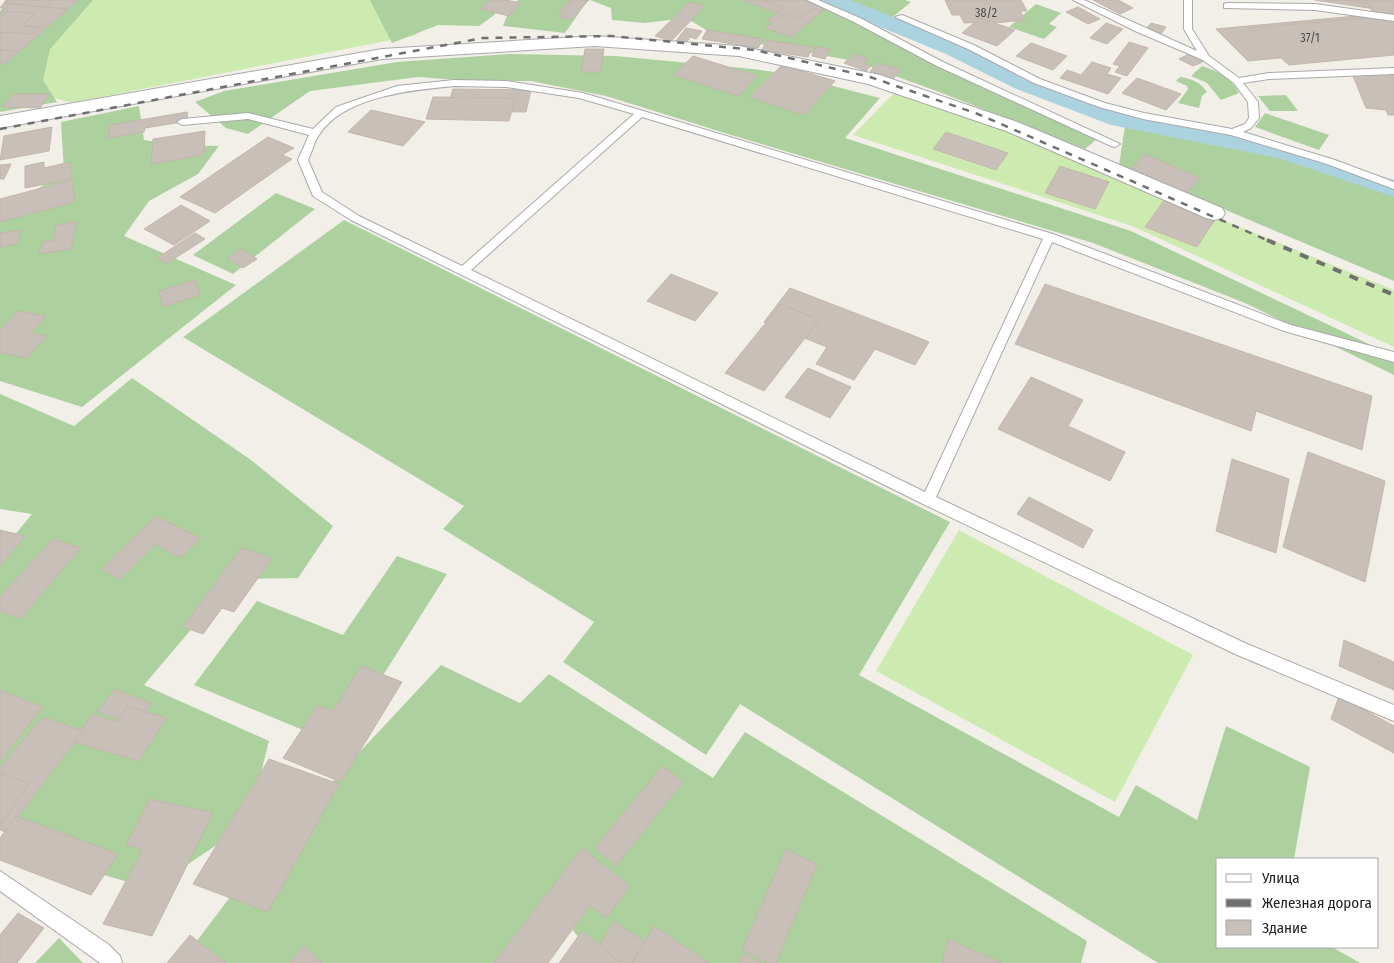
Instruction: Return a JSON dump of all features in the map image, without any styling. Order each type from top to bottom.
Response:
[{"type":"street","points":[[0,122],[382,54],[595,41],[738,51],[873,79],[1013,127],[1214,213]]},
{"type":"lane","points":[[811,0],[857,20],[940,64],[1115,144]]},
{"type":"lane","points":[[1077,0],[1138,30],[1206,58],[1237,81],[1253,102],[1254,118],[1248,126],[1233,132]]},
{"type":"lane","points":[[1188,0],[1188,28],[1206,58]]},
{"type":"lane","points":[[1227,6],[1314,7],[1394,18]]},
{"type":"lane","points":[[899,17],[971,47],[1037,80],[1071,94],[1143,116],[1233,132],[1331,162],[1394,186]]},
{"type":"lane","points":[[1237,81],[1269,76],[1394,71]]},
{"type":"lane","points":[[1394,357],[1288,328],[1048,237],[580,95],[506,84],[454,83],[398,89],[339,109],[315,132],[303,160],[317,194],[355,218],[928,500],[1241,649],[1394,713]]},
{"type":"lane","points":[[464,271],[641,113]]},
{"type":"lane","points":[[182,122],[248,116],[315,132]]},
{"type":"lane","points":[[928,500],[1048,237]]},
{"type":"lane","points":[[0,880],[101,952],[113,963]]},
{"type":"green space","points":[[12,0],[93,0],[50,49],[43,80],[57,102],[0,112],[0,11]]},
{"type":"green space","points":[[93,0],[395,0],[417,35],[71,103],[0,80],[0,76]]},
{"type":"green space","points":[[370,0],[508,0],[493,16],[479,26],[438,25],[392,43]]},
{"type":"green space","points":[[518,0],[588,0],[565,33],[503,26],[509,11]]},
{"type":"green space","points":[[590,0],[804,0],[850,19],[932,64],[1097,139],[1085,149],[854,61],[716,36],[686,18],[645,23],[612,20],[611,8]]},
{"type":"green space","points":[[838,0],[905,0],[911,2],[890,19]]},
{"type":"green space","points":[[1036,4],[1061,13],[1049,24],[1057,27],[1044,39],[1009,27]]},
{"type":"green space","points":[[509,54],[615,56],[753,69],[782,73],[880,98],[845,138],[1131,231],[1394,356],[1394,375],[1245,303],[1093,243],[606,96],[531,81],[471,81],[418,77],[310,91],[248,134],[226,128],[195,102],[224,91],[397,62]]},
{"type":"green space","points":[[1202,66],[1224,76],[1239,93],[1221,100],[1207,83],[1191,76]]},
{"type":"green space","points":[[1180,77],[1188,78],[1202,86],[1207,92],[1202,96],[1199,108],[1178,103],[1188,89],[1187,86],[1176,81]]},
{"type":"green space","points":[[895,92],[973,118],[1394,290],[1394,347],[1132,226],[853,135]]},
{"type":"green space","points":[[1286,95],[1298,111],[1270,111],[1258,96]]},
{"type":"green space","points":[[139,106],[144,140],[178,145],[219,146],[198,174],[149,201],[124,236],[236,285],[82,407],[0,381],[0,213],[64,172],[61,122]]},
{"type":"green space","points":[[1265,113],[1329,135],[1319,150],[1255,127]]},
{"type":"green space","points":[[1125,126],[1287,156],[1394,195],[1394,281],[1119,165]]},
{"type":"green space","points":[[276,193],[315,209],[233,274],[193,255]]},
{"type":"green space","points":[[344,220],[950,522],[859,675],[1119,817],[1136,785],[1197,820],[1226,726],[1310,767],[1294,858],[1216,858],[1216,948],[1334,948],[1360,963],[1158,963],[740,704],[706,755],[563,662],[594,622],[443,529],[464,506],[183,337]]},
{"type":"green space","points":[[132,378],[251,460],[333,526],[298,578],[234,579],[144,685],[269,741],[248,824],[151,889],[41,856],[0,830],[0,553],[32,514],[0,509],[0,394],[74,426]]},
{"type":"green space","points":[[959,530],[1193,655],[1115,802],[876,671]]},
{"type":"green space","points":[[397,556],[447,574],[339,745],[194,685],[257,601],[343,635]]},
{"type":"green space","points":[[441,665],[520,703],[549,674],[713,778],[745,732],[1087,941],[1081,963],[599,963],[559,913],[519,963],[198,963],[187,954],[255,864]]},
{"type":"green space","points":[[59,938],[83,963],[35,963]]},
{"type":"building","points":[[6,0],[72,0],[63,10],[0,8]]},
{"type":"building","points":[[9,0],[32,0],[27,5],[5,3]]},
{"type":"building","points":[[54,0],[78,0],[68,9],[46,7]]},
{"type":"building","points":[[490,0],[521,3],[509,16],[480,9]]},
{"type":"building","points":[[570,0],[589,0],[574,15],[558,12]]},
{"type":"building","points":[[573,0],[588,0],[573,19],[559,17]]},
{"type":"building","points":[[743,0],[789,0],[809,8],[798,16],[784,10],[779,14]]},
{"type":"building","points":[[763,0],[804,0],[827,8],[796,32],[766,21],[784,8]]},
{"type":"building","points":[[945,0],[1021,0],[1027,11],[1020,11],[1025,20],[983,24],[982,22],[964,23],[960,15],[952,15]]},
{"type":"building","points":[[1093,0],[1118,0],[1133,8],[1120,14]]},
{"type":"building","points":[[1315,0],[1394,0],[1394,47],[1248,61],[1216,29],[1356,16],[1377,19],[1375,9]]},
{"type":"building","points":[[1348,0],[1394,0],[1394,55],[1289,65],[1248,28],[1376,17],[1367,3]]},
{"type":"building","points":[[690,2],[705,6],[671,41],[655,36]]},
{"type":"building","points":[[11,4],[68,9],[20,51],[0,50],[0,13]]},
{"type":"building","points":[[1078,7],[1100,19],[1088,24],[1066,12]]},
{"type":"building","points":[[814,8],[823,11],[791,37],[765,28],[784,14],[799,19]]},
{"type":"building","points":[[6,12],[35,13],[23,26],[41,27],[34,34],[0,32],[0,17]]},
{"type":"building","points":[[980,18],[1015,30],[997,46],[962,33]]},
{"type":"building","points":[[1106,23],[1123,29],[1107,44],[1090,38]]},
{"type":"building","points":[[1151,23],[1166,27],[1161,34],[1146,29]]},
{"type":"building","points":[[686,28],[702,31],[696,39],[690,37],[686,43],[676,41]]},
{"type":"building","points":[[707,30],[763,39],[758,48],[702,39]]},
{"type":"building","points":[[767,40],[812,47],[808,57],[762,50]]},
{"type":"building","points":[[1129,42],[1148,48],[1127,76],[1115,72],[1120,66],[1113,64]]},
{"type":"building","points":[[1031,43],[1067,56],[1053,70],[1016,56]]},
{"type":"building","points":[[816,47],[830,49],[825,59],[812,56]]},
{"type":"building","points":[[585,49],[604,49],[600,72],[581,72]]},
{"type":"building","points":[[0,50],[20,51],[5,64],[0,64]]},
{"type":"building","points":[[855,54],[869,59],[864,63],[871,66],[866,71],[844,63]]},
{"type":"building","points":[[1189,54],[1203,62],[1193,66],[1179,59]]},
{"type":"building","points":[[693,56],[757,76],[738,96],[673,75]]},
{"type":"building","points":[[1092,62],[1111,68],[1107,74],[1121,78],[1108,94],[1060,78],[1067,70],[1081,75]]},
{"type":"building","points":[[879,63],[901,70],[893,79],[870,71]]},
{"type":"building","points":[[782,65],[835,81],[804,115],[750,97]]},
{"type":"building","points":[[1368,69],[1394,72],[1394,115],[1388,115],[1386,110],[1366,108],[1351,71],[1370,73]]},
{"type":"building","points":[[1137,78],[1181,94],[1166,110],[1122,93]]},
{"type":"building","points":[[453,89],[531,90],[526,112],[446,111]]},
{"type":"building","points":[[14,94],[50,94],[40,108],[3,107]]},
{"type":"building","points":[[433,97],[515,98],[509,121],[426,119]]},
{"type":"building","points":[[371,110],[425,122],[403,146],[348,132]]},
{"type":"building","points":[[187,112],[188,121],[145,128],[144,132],[108,138],[110,125]]},
{"type":"building","points":[[52,127],[49,151],[0,160],[4,136]]},
{"type":"building","points":[[205,131],[204,155],[151,164],[153,139]]},
{"type":"building","points":[[946,132],[1008,153],[996,170],[933,149]]},
{"type":"building","points":[[268,137],[294,148],[282,155],[292,159],[215,213],[180,197]]},
{"type":"building","points":[[1145,154],[1200,178],[1187,193],[1131,169]]},
{"type":"building","points":[[44,162],[44,168],[70,162],[71,179],[25,188],[25,166]]},
{"type":"building","points":[[11,164],[4,179],[0,179],[0,165]]},
{"type":"building","points":[[1060,166],[1109,182],[1095,209],[1045,193]]},
{"type":"building","points":[[72,180],[75,202],[0,222],[0,199]]},
{"type":"building","points":[[1165,199],[1216,218],[1197,247],[1145,227]]},
{"type":"building","points":[[181,205],[210,221],[174,245],[144,229]]},
{"type":"building","points":[[77,221],[71,249],[39,254],[42,242],[54,240],[56,225]]},
{"type":"building","points":[[21,230],[17,244],[0,247],[0,233]]},
{"type":"building","points":[[195,233],[205,239],[166,264],[157,258]]},
{"type":"building","points":[[241,249],[257,259],[243,268],[227,258]]},
{"type":"building","points":[[671,274],[718,293],[695,321],[647,301]]},
{"type":"building","points":[[195,280],[200,295],[163,307],[159,291]]},
{"type":"building","points":[[1045,284],[1372,396],[1362,450],[1256,411],[1251,431],[1015,344]]},
{"type":"building","points":[[790,288],[929,342],[915,365],[875,349],[854,380],[816,364],[827,347],[764,322]]},
{"type":"building","points":[[781,304],[819,320],[764,391],[725,373]]},
{"type":"building","points":[[18,311],[46,316],[31,333],[47,336],[27,358],[0,353],[0,330]]},
{"type":"building","points":[[808,368],[851,387],[830,418],[785,397]]},
{"type":"building","points":[[1031,377],[1083,400],[1068,426],[1125,452],[1110,481],[998,429]]},
{"type":"building","points":[[1308,452],[1385,481],[1365,582],[1283,547]]},
{"type":"building","points":[[1232,459],[1289,479],[1276,553],[1216,531]]},
{"type":"building","points":[[1029,497],[1093,530],[1083,548],[1017,514]]},
{"type":"building","points":[[156,516],[200,538],[181,558],[155,544],[120,579],[101,569]]},
{"type":"building","points":[[0,530],[25,536],[0,566]]},
{"type":"building","points":[[53,539],[81,548],[20,619],[0,611],[0,597]]},
{"type":"building","points":[[241,548],[272,558],[234,612],[222,608],[203,634],[183,627]]},
{"type":"building","points":[[1344,640],[1394,662],[1394,690],[1339,666]]},
{"type":"building","points":[[361,666],[402,682],[341,782],[283,758],[318,705],[333,711]]},
{"type":"building","points":[[115,689],[152,704],[135,727],[97,711]]},
{"type":"building","points":[[0,690],[43,707],[0,761]]},
{"type":"building","points":[[1339,696],[1394,726],[1394,753],[1331,719]]},
{"type":"building","points":[[127,706],[167,718],[139,761],[73,742],[92,714],[117,722]]},
{"type":"building","points":[[43,717],[83,731],[8,830],[0,830],[0,767]]},
{"type":"building","points":[[269,759],[339,784],[268,912],[193,884]]},
{"type":"building","points":[[662,766],[683,782],[616,866],[595,848]]},
{"type":"building","points":[[0,774],[30,783],[0,826]]},
{"type":"building","points":[[150,799],[213,813],[152,936],[103,924],[143,849],[126,845]]},
{"type":"building","points":[[16,816],[118,854],[91,895],[0,860],[0,838]]},
{"type":"building","points":[[582,848],[630,886],[606,918],[590,905],[548,963],[494,963]]},
{"type":"building","points":[[786,849],[817,864],[776,963],[767,963],[742,949]]},
{"type":"building","points":[[18,913],[44,928],[17,963],[0,963],[0,935]]},
{"type":"building","points":[[614,921],[645,942],[632,963],[589,963]]},
{"type":"building","points":[[654,926],[709,963],[632,963]]},
{"type":"building","points":[[582,931],[621,963],[559,963]]},
{"type":"building","points":[[190,935],[226,963],[167,963]]},
{"type":"building","points":[[948,939],[1002,963],[942,963]]},
{"type":"building","points":[[304,946],[322,963],[290,963]]},
{"type":"building","points":[[743,953],[761,963],[739,963]]},
{"type":"waterway","points":[[831,0],[954,49],[1022,83],[1120,120],[1284,152],[1394,189]]},
{"type":"railway","points":[[0,129],[483,38],[611,36],[755,50],[870,77],[978,114],[1269,241]]},
{"type":"railway","points":[[1267,240],[1394,295]]}]
